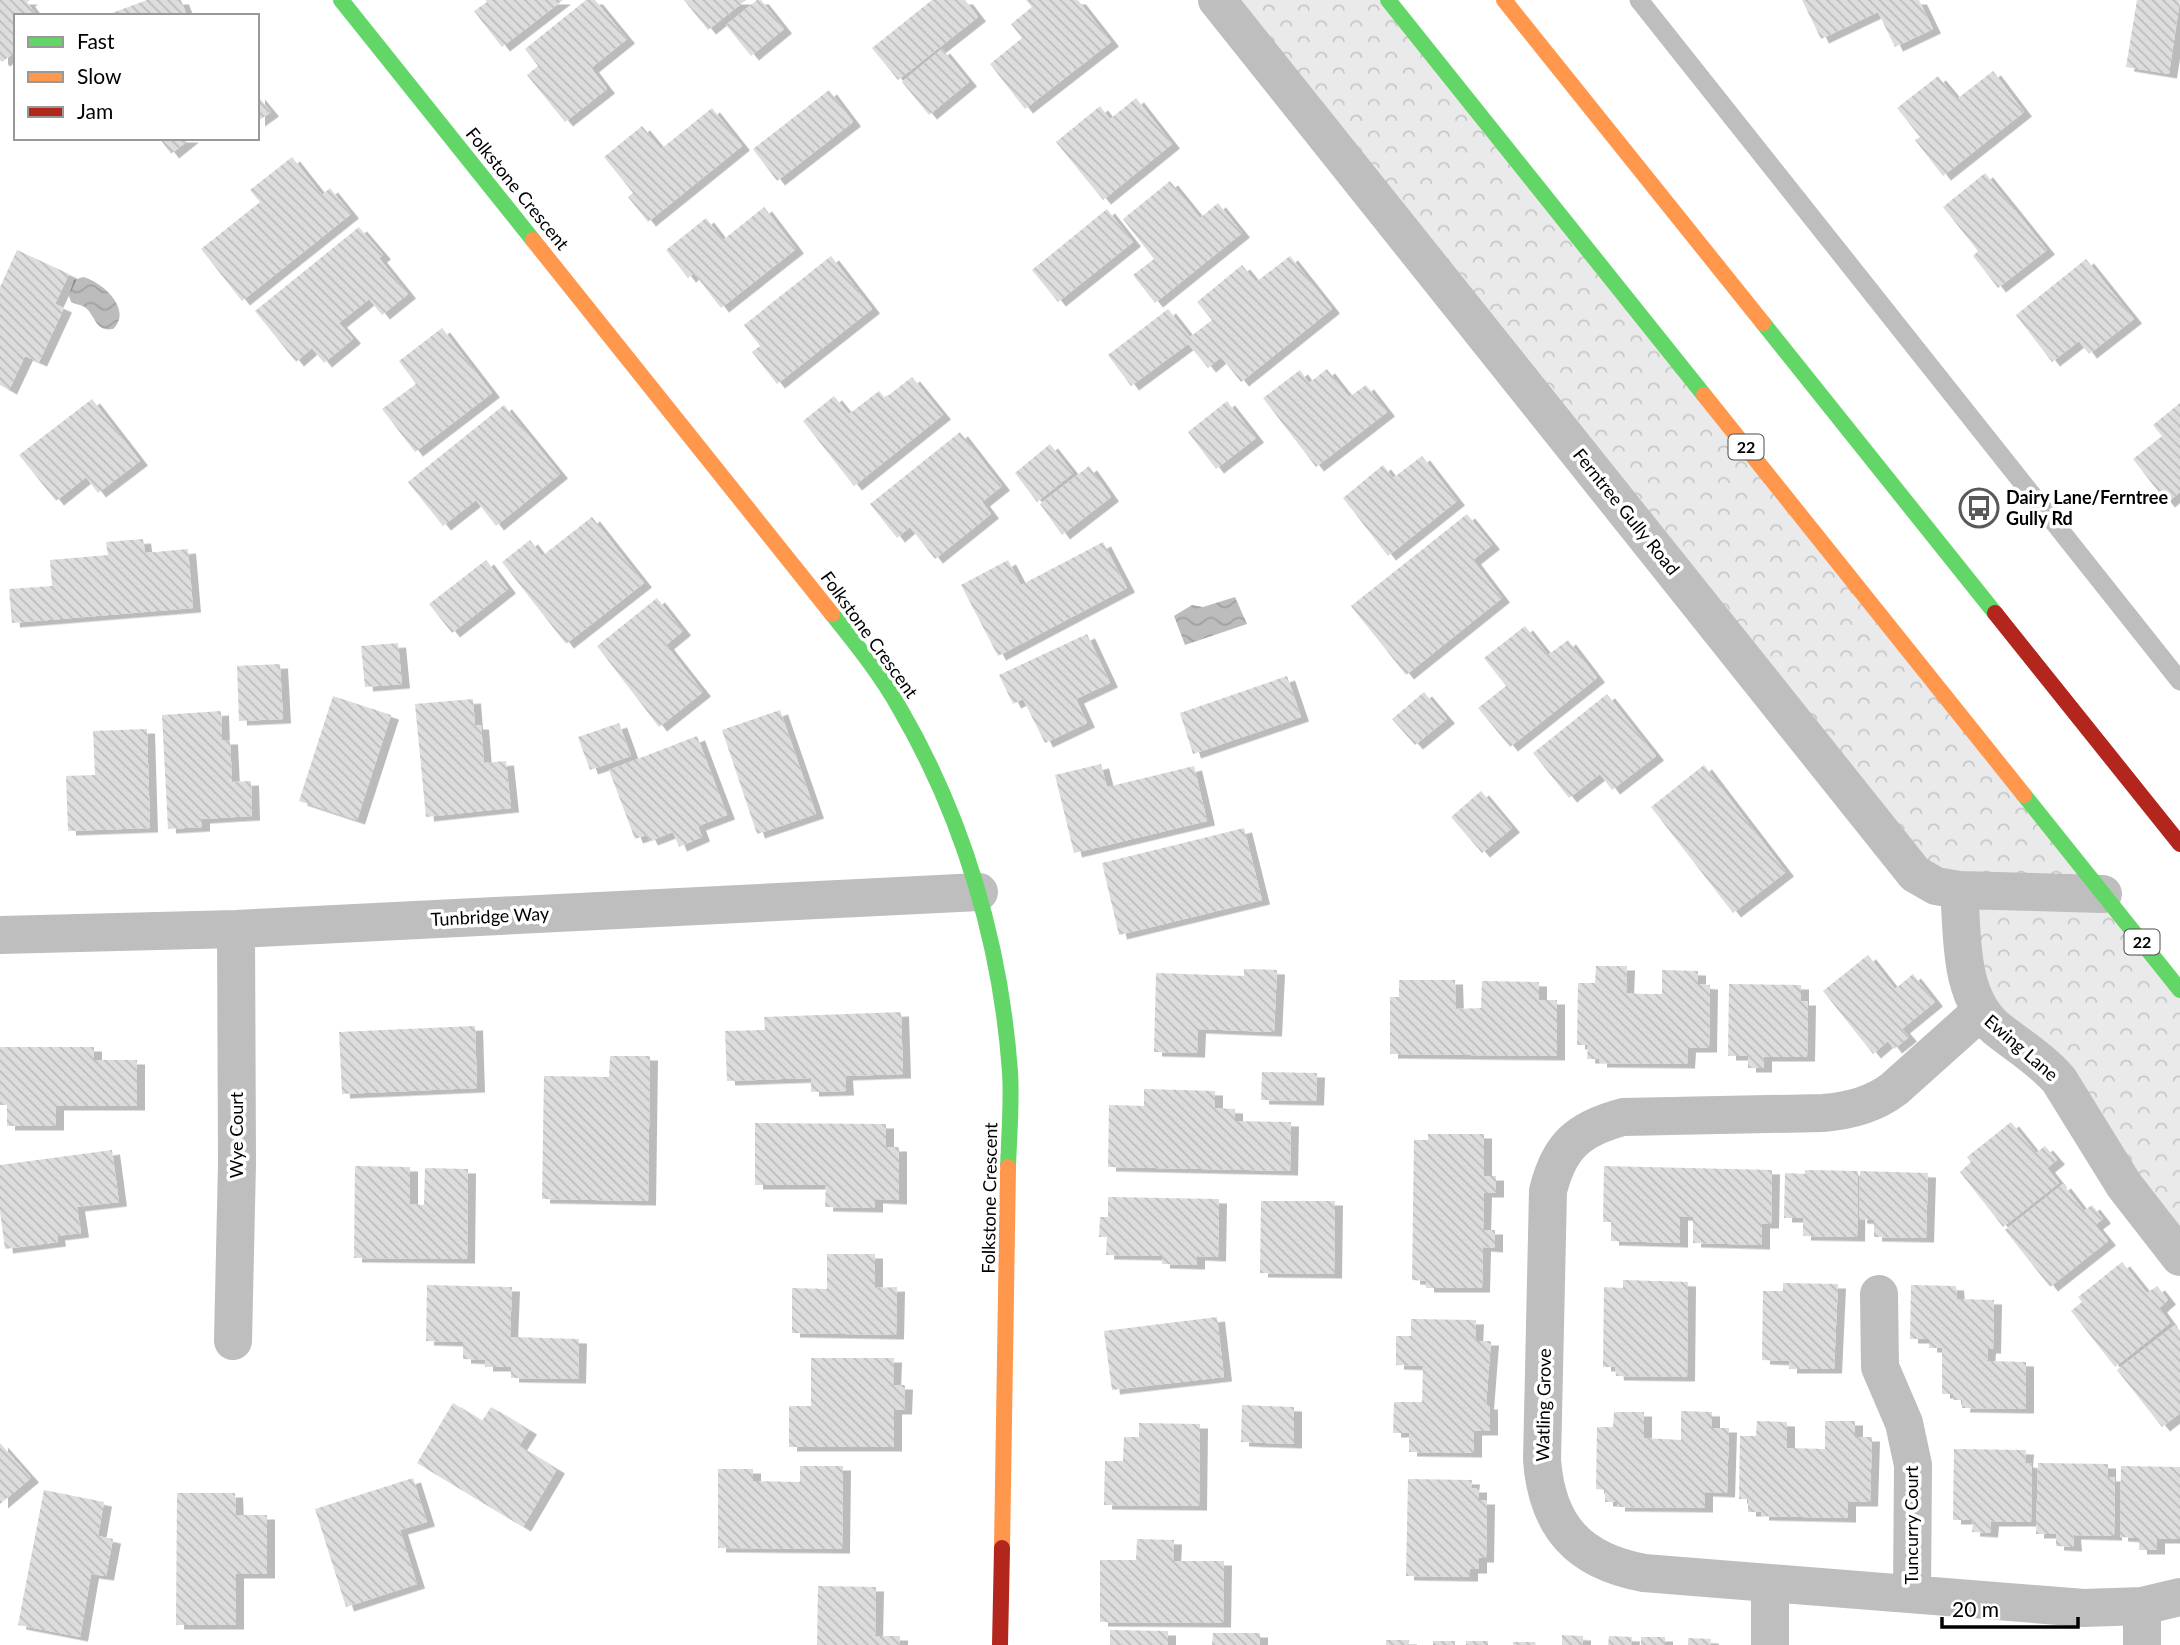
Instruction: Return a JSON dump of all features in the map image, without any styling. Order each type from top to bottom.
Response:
[{"type":"main road","name":"Folkstone Crescent","points":[[341,0],[861,650],[900,707],[930,765],[957,828],[979,892],[1000,988],[1010,1074],[1000,1645]]},
{"type":"main road","name":"22","points":[[1388,0],[2180,990]]},
{"type":"main road","points":[[1504,0],[2180,844]]},
{"type":"street","name":"Ferntree Gully Road","points":[[1217,0],[1906,864],[1923,881],[1936,887],[2103,894]]},
{"type":"street","name":"Ewing Lane","points":[[1959,890],[1968,984],[1980,1012],[1995,1027],[2049,1068],[2059,1080],[2124,1185],[2180,1256]]},
{"type":"street","name":"Tunbridge Way","points":[[0,935],[236,929],[979,892]]},
{"type":"street","name":"Wye Court","points":[[233,1342],[237,1163],[236,929]]},
{"type":"street","name":"Watling Grove","points":[[1980,1012],[1894,1089],[1871,1103],[1823,1113],[1622,1117],[1594,1125],[1580,1134],[1559,1158],[1548,1191],[1542,1460],[1544,1483],[1559,1524],[1571,1540],[1604,1562],[1644,1573],[2084,1608],[2142,1606],[2180,1597]]},
{"type":"street","name":"Tuncurry Court","points":[[1879,1294],[1880,1367],[1904,1423],[1913,1465],[1912,1594]]},
{"type":"street","points":[[1770,1585],[1770,1645]]},
{"type":"street","points":[[2142,1606],[2142,1645]]},
{"type":"lane","points":[[1639,0],[2180,681]]},
{"type":"green space","points":[[1217,0],[1388,0],[2180,990],[2180,1257],[2014,1042],[1936,886]]},
{"type":"water","points":[[83,277],[107,291],[118,306],[120,314],[113,329],[103,328],[87,309],[71,302],[69,296],[74,280]]},
{"type":"water","points":[[1235,597],[1247,624],[1185,645],[1174,616],[1192,605],[1203,607]]},
{"type":"building","points":[[0,0],[30,0],[27,2],[35,13],[14,14],[14,53],[2,62]]},
{"type":"building","points":[[147,0],[181,0],[186,14],[109,14]]},
{"type":"building","points":[[486,0],[563,0],[502,47],[474,11],[487,2]]},
{"type":"building","points":[[586,0],[595,0],[627,39],[591,68],[607,89],[565,122],[527,75],[538,66],[525,49]]},
{"type":"building","points":[[684,0],[746,0],[708,30]]},
{"type":"building","points":[[757,0],[761,0],[784,29],[751,56],[726,25]]},
{"type":"building","points":[[932,0],[965,0],[978,17],[898,80],[872,48]]},
{"type":"building","points":[[1026,0],[1078,0],[1111,42],[1025,109],[990,64],[1022,38],[1011,24],[1032,7]]},
{"type":"building","points":[[1802,0],[1919,0],[1933,29],[1895,47],[1878,12],[1821,39]]},
{"type":"building","points":[[2137,0],[2180,0],[2169,74],[2126,67]]},
{"type":"building","points":[[942,49],[969,82],[929,115],[902,82]]},
{"type":"building","points":[[1993,71],[2024,112],[1943,176],[1915,140],[1920,137],[1897,108],[1938,76],[1957,99]]},
{"type":"building","points":[[829,90],[853,122],[777,181],[753,149]]},
{"type":"building","points":[[259,97],[271,112],[259,121]]},
{"type":"building","points":[[1136,98],[1172,144],[1103,200],[1056,142],[1100,106],[1110,119]]},
{"type":"building","points":[[712,108],[742,146],[648,222],[628,197],[633,193],[604,157],[642,126],[661,149]]},
{"type":"building","points":[[160,140],[188,140],[171,154]]},
{"type":"building","points":[[292,157],[322,195],[330,188],[351,214],[242,301],[201,249],[260,202],[250,190]]},
{"type":"building","points":[[1985,173],[2047,250],[1998,288],[1973,256],[1978,251],[1943,207]]},
{"type":"building","points":[[1170,181],[1200,218],[1218,203],[1242,233],[1155,303],[1133,275],[1154,259],[1123,219]]},
{"type":"building","points":[[764,207],[796,249],[721,308],[694,273],[688,278],[666,250],[706,218],[723,240]]},
{"type":"building","points":[[1107,209],[1133,242],[1058,302],[1032,270]]},
{"type":"building","points":[[359,227],[383,255],[379,258],[408,294],[382,315],[369,299],[339,323],[353,339],[324,363],[312,348],[296,362],[255,311]]},
{"type":"building","points":[[17,250],[69,274],[55,304],[64,308],[39,362],[25,356],[9,390],[0,385],[0,287]]},
{"type":"building","points":[[831,256],[872,309],[777,384],[752,352],[760,346],[744,325]]},
{"type":"building","points":[[1290,256],[1332,309],[1241,382],[1221,357],[1208,368],[1185,340],[1188,344],[1131,386],[1108,355],[1168,309],[1190,337],[1212,320],[1197,302],[1242,265],[1256,282]]},
{"type":"building","points":[[2086,259],[2134,319],[2089,354],[2079,341],[2052,362],[2016,315]]},
{"type":"building","points":[[442,328],[492,393],[415,452],[382,409],[416,384],[399,361]]},
{"type":"building","points":[[1327,369],[1349,397],[1366,385],[1387,412],[1316,467],[1263,398],[1300,370],[1309,383]]},
{"type":"building","points":[[912,377],[943,415],[854,486],[803,421],[834,396],[849,414],[879,391],[885,398]]},
{"type":"building","points":[[92,399],[140,461],[98,493],[86,477],[56,501],[19,455]]},
{"type":"building","points":[[1227,401],[1256,438],[1216,469],[1188,432]]},
{"type":"building","points":[[2180,403],[2180,492],[2167,503],[2133,459],[2162,436],[2153,425]]},
{"type":"building","points":[[504,405],[560,474],[496,526],[476,500],[443,526],[408,482]]},
{"type":"building","points":[[960,432],[1002,486],[982,502],[991,514],[935,559],[910,527],[897,538],[870,504]]},
{"type":"building","points":[[1050,444],[1073,473],[1037,502],[1015,473]]},
{"type":"building","points":[[1422,456],[1457,501],[1388,556],[1343,498],[1383,465],[1393,478]]},
{"type":"building","points":[[1089,466],[1111,497],[1062,535],[1040,504]]},
{"type":"building","points":[[1467,514],[1492,545],[1473,560],[1502,598],[1406,675],[1351,606]]},
{"type":"building","points":[[592,517],[644,583],[566,644],[502,562],[530,540],[542,556]]},
{"type":"building","points":[[143,539],[145,553],[188,549],[193,608],[12,623],[9,589],[52,586],[50,560],[108,555],[106,542]]},
{"type":"building","points":[[1103,542],[1127,588],[998,656],[961,585],[1008,560],[1021,585]]},
{"type":"building","points":[[486,560],[508,589],[452,633],[429,604]]},
{"type":"building","points":[[657,598],[683,631],[666,645],[703,692],[659,727],[597,646]]},
{"type":"building","points":[[1525,626],[1548,655],[1568,640],[1597,678],[1510,747],[1478,708],[1506,686],[1484,658]]},
{"type":"building","points":[[1087,634],[1110,683],[1076,699],[1087,723],[1045,743],[1023,699],[1013,704],[999,675]]},
{"type":"building","points":[[398,643],[402,684],[365,687],[361,646]]},
{"type":"building","points":[[280,664],[283,719],[239,721],[237,666]]},
{"type":"building","points":[[1287,676],[1301,717],[1193,754],[1180,713]]},
{"type":"building","points":[[1424,692],[1447,719],[1415,745],[1392,719]]},
{"type":"building","points":[[1607,694],[1656,756],[1612,790],[1600,774],[1569,798],[1533,753]]},
{"type":"building","points":[[333,696],[391,715],[357,820],[299,801]]},
{"type":"building","points":[[473,699],[475,725],[481,725],[484,763],[506,761],[511,808],[426,817],[415,704]]},
{"type":"building","points":[[780,710],[816,814],[757,834],[722,730]]},
{"type":"building","points":[[221,711],[222,740],[230,740],[232,782],[251,781],[252,816],[202,819],[202,827],[168,829],[162,715]]},
{"type":"building","points":[[619,723],[631,756],[590,770],[578,737]]},
{"type":"building","points":[[147,729],[150,828],[68,831],[66,776],[95,775],[93,731]]},
{"type":"building","points":[[697,736],[727,815],[698,826],[702,837],[679,847],[673,832],[650,841],[647,835],[635,839],[609,770]]},
{"type":"building","points":[[1101,764],[1107,787],[1194,766],[1207,821],[1074,853],[1055,775]]},
{"type":"building","points":[[1704,765],[1786,872],[1733,913],[1651,807]]},
{"type":"building","points":[[1481,791],[1512,828],[1482,853],[1451,817]]},
{"type":"building","points":[[1244,828],[1262,900],[1119,935],[1102,863]]},
{"type":"building","points":[[1868,955],[1895,989],[1913,974],[1935,1002],[1902,1029],[1909,1037],[1894,1049],[1888,1041],[1873,1054],[1823,991]]},
{"type":"building","points":[[1596,966],[1627,966],[1626,993],[1645,994],[1662,994],[1662,970],[1698,971],[1698,984],[1710,985],[1709,1048],[1688,1048],[1687,1064],[1599,1063],[1599,1059],[1587,1059],[1588,1045],[1577,1045],[1578,983],[1595,983]]},
{"type":"building","points":[[1244,969],[1277,970],[1274,1032],[1198,1029],[1197,1053],[1154,1052],[1156,973],[1244,976]]},
{"type":"building","points":[[1399,980],[1455,980],[1456,1009],[1481,1008],[1482,981],[1539,982],[1539,1000],[1557,1000],[1557,1056],[1390,1054],[1390,997],[1399,997]]},
{"type":"building","points":[[1729,984],[1801,985],[1801,1001],[1808,1001],[1807,1057],[1764,1057],[1764,1068],[1748,1068],[1748,1056],[1728,1056]]},
{"type":"building","points":[[901,1012],[903,1074],[845,1076],[846,1091],[811,1092],[811,1078],[727,1081],[725,1031],[765,1030],[764,1017]]},
{"type":"building","points":[[475,1026],[477,1088],[342,1094],[339,1032]]},
{"type":"building","points":[[0,1047],[94,1047],[94,1060],[137,1060],[137,1106],[56,1106],[56,1126],[7,1126],[7,1105],[0,1105]]},
{"type":"building","points":[[610,1056],[650,1056],[648,1201],[542,1199],[544,1076],[609,1077]]},
{"type":"building","points":[[1262,1072],[1317,1073],[1316,1101],[1261,1100]]},
{"type":"building","points":[[1144,1089],[1215,1091],[1215,1108],[1235,1109],[1235,1121],[1291,1122],[1290,1171],[1108,1167],[1109,1105],[1144,1106]]},
{"type":"building","points":[[2011,1122],[2036,1153],[2045,1146],[2057,1160],[2047,1168],[2059,1183],[2003,1227],[1960,1172],[1971,1162],[1967,1157]]},
{"type":"building","points":[[755,1123],[886,1124],[886,1147],[899,1147],[899,1200],[875,1199],[875,1208],[825,1207],[826,1185],[755,1185]]},
{"type":"building","points":[[1428,1134],[1484,1134],[1484,1176],[1496,1176],[1496,1193],[1484,1193],[1483,1230],[1495,1230],[1495,1248],[1483,1247],[1482,1288],[1426,1288],[1426,1281],[1412,1280],[1414,1140],[1428,1140]]},
{"type":"building","points":[[112,1150],[119,1202],[77,1207],[81,1233],[57,1236],[58,1242],[5,1249],[0,1211],[0,1165]]},
{"type":"building","points":[[355,1166],[410,1167],[410,1204],[424,1205],[425,1168],[468,1169],[467,1259],[354,1258]]},
{"type":"building","points":[[1604,1166],[1772,1170],[1771,1224],[1762,1224],[1762,1245],[1693,1243],[1693,1217],[1680,1216],[1680,1243],[1611,1241],[1611,1222],[1603,1222]]},
{"type":"building","points":[[1805,1170],[1858,1171],[1857,1237],[1803,1236],[1803,1218],[1784,1218],[1785,1173],[1805,1174]]},
{"type":"building","points":[[1860,1171],[1928,1173],[1926,1238],[1874,1237],[1874,1220],[1859,1219]]},
{"type":"building","points":[[2063,1184],[2084,1211],[2092,1205],[2103,1219],[2095,1225],[2108,1241],[2050,1287],[2005,1230]]},
{"type":"building","points":[[1108,1197],[1219,1199],[1218,1257],[1197,1256],[1197,1265],[1162,1264],[1162,1256],[1106,1255],[1107,1237],[1099,1237],[1100,1217],[1108,1217]]},
{"type":"building","points":[[1261,1201],[1335,1201],[1334,1274],[1260,1273]]},
{"type":"building","points":[[827,1254],[875,1254],[875,1288],[897,1287],[896,1335],[792,1333],[792,1288],[827,1289]]},
{"type":"building","points":[[2122,1262],[2147,1293],[2157,1286],[2168,1300],[2159,1308],[2170,1323],[2115,1367],[2071,1311],[2082,1302],[2078,1297]]},
{"type":"building","points":[[1623,1280],[1688,1282],[1687,1377],[1616,1376],[1615,1367],[1603,1367],[1604,1287],[1623,1288]]},
{"type":"building","points":[[1783,1283],[1838,1284],[1834,1369],[1789,1369],[1789,1361],[1762,1360],[1763,1291],[1783,1291]]},
{"type":"building","points":[[427,1285],[512,1287],[510,1337],[579,1339],[578,1379],[511,1378],[511,1367],[485,1367],[485,1360],[463,1359],[463,1342],[426,1341]]},
{"type":"building","points":[[1911,1285],[1956,1286],[1957,1299],[1994,1300],[1993,1349],[1988,1349],[1987,1361],[2026,1362],[2026,1409],[1962,1408],[1963,1400],[1953,1400],[1953,1394],[1942,1394],[1942,1348],[1929,1348],[1929,1339],[1910,1339]]},
{"type":"building","points":[[1217,1317],[1224,1377],[1112,1390],[1104,1331]]},
{"type":"building","points":[[1411,1319],[1476,1320],[1475,1341],[1491,1341],[1486,1405],[1490,1405],[1490,1431],[1474,1431],[1474,1453],[1409,1452],[1409,1433],[1393,1433],[1394,1402],[1422,1402],[1423,1366],[1396,1365],[1396,1336],[1411,1336]]},
{"type":"building","points":[[2175,1325],[2180,1331],[2180,1413],[2162,1427],[2117,1370]]},
{"type":"building","points":[[811,1358],[894,1358],[893,1385],[905,1385],[904,1410],[894,1410],[894,1447],[789,1447],[789,1406],[811,1406]]},
{"type":"building","points":[[453,1403],[482,1421],[491,1407],[529,1430],[519,1446],[557,1469],[523,1527],[417,1463]]},
{"type":"building","points":[[1242,1405],[1294,1407],[1294,1444],[1241,1442]]},
{"type":"building","points":[[1681,1411],[1712,1412],[1712,1428],[1729,1428],[1727,1493],[1705,1492],[1705,1508],[1617,1507],[1617,1502],[1605,1502],[1605,1490],[1596,1489],[1597,1427],[1613,1427],[1614,1412],[1644,1412],[1644,1438],[1681,1440]]},
{"type":"building","points":[[1757,1421],[1787,1422],[1787,1448],[1825,1449],[1825,1421],[1855,1421],[1855,1437],[1872,1437],[1870,1502],[1848,1502],[1848,1518],[1761,1516],[1761,1512],[1748,1512],[1748,1499],[1739,1499],[1740,1436],[1756,1436]]},
{"type":"building","points":[[1139,1423],[1200,1424],[1199,1506],[1104,1505],[1105,1461],[1123,1461],[1124,1437],[1139,1437]]},
{"type":"building","points":[[0,1443],[31,1478],[0,1504]]},
{"type":"building","points":[[1954,1449],[2026,1450],[2025,1463],[2032,1464],[2031,1522],[1991,1522],[1990,1533],[1972,1532],[1973,1520],[1953,1520]]},
{"type":"building","points":[[2038,1463],[2108,1464],[2108,1477],[2115,1477],[2114,1536],[2073,1535],[2074,1547],[2056,1546],[2056,1534],[2036,1534]]},
{"type":"building","points":[[800,1466],[843,1466],[842,1549],[718,1548],[718,1469],[753,1469],[753,1481],[800,1482]]},
{"type":"building","points":[[2121,1466],[2180,1467],[2180,1539],[2157,1539],[2157,1550],[2139,1550],[2139,1538],[2120,1537]]},
{"type":"building","points":[[413,1478],[427,1522],[400,1530],[417,1584],[346,1607],[315,1509]]},
{"type":"building","points":[[1408,1479],[1472,1480],[1471,1488],[1479,1488],[1479,1500],[1487,1500],[1486,1558],[1479,1558],[1479,1569],[1470,1569],[1470,1577],[1406,1576]]},
{"type":"building","points":[[44,1490],[104,1502],[98,1536],[113,1539],[106,1576],[91,1574],[80,1637],[18,1625]]},
{"type":"building","points":[[177,1493],[235,1493],[236,1515],[267,1515],[267,1574],[236,1574],[236,1625],[176,1625]]},
{"type":"building","points":[[1137,1539],[1174,1540],[1173,1561],[1224,1561],[1223,1623],[1100,1622],[1100,1560],[1136,1560]]},
{"type":"building","points":[[818,1586],[876,1587],[875,1636],[900,1636],[900,1645],[817,1645]]},
{"type":"building","points":[[1110,1630],[1168,1631],[1168,1645],[1110,1645]]},
{"type":"building","points":[[1213,1633],[1260,1633],[1260,1645],[1212,1645]]},
{"type":"building","points":[[1562,1635],[1583,1636],[1583,1645],[1562,1645]]},
{"type":"building","points":[[1609,1636],[1632,1637],[1631,1645],[1608,1645]]},
{"type":"building","points":[[1641,1637],[1665,1637],[1665,1645],[1641,1645]]},
{"type":"building","points":[[1688,1638],[1711,1639],[1710,1645],[1688,1645]]},
{"type":"building","points":[[1386,1640],[1409,1640],[1409,1645],[1386,1645]]},
{"type":"building","points":[[1433,1641],[1455,1641],[1455,1645],[1433,1645]]},
{"type":"building","points":[[1466,1641],[1488,1641],[1488,1645],[1466,1645]]},
{"type":"building","points":[[1513,1642],[1535,1642],[1536,1645],[1513,1645]]},
{"type":"traffic: fast","points":[[341,0],[533,240]]},
{"type":"traffic: fast","points":[[1388,0],[1704,395]]},
{"type":"traffic: fast","points":[[1763,323],[1995,613]]},
{"type":"traffic: fast","points":[[832,614],[885,684],[923,751],[961,839],[976,884],[998,977],[1005,1024],[1011,1084],[1008,1167]]},
{"type":"traffic: fast","points":[[2024,795],[2180,990]]},
{"type":"traffic: slow","points":[[1504,0],[1763,323]]},
{"type":"traffic: slow","points":[[533,240],[832,614]]},
{"type":"traffic: slow","points":[[1704,395],[2024,795]]},
{"type":"traffic: slow","points":[[1002,1548],[1008,1167]]},
{"type":"traffic: jam","points":[[1995,613],[2180,844]]},
{"type":"traffic: jam","points":[[1000,1645],[1002,1548]]},
{"type":"place","name":"Dairy Lane/Ferntree Gully Rd","points":[[1979,508]]}]
